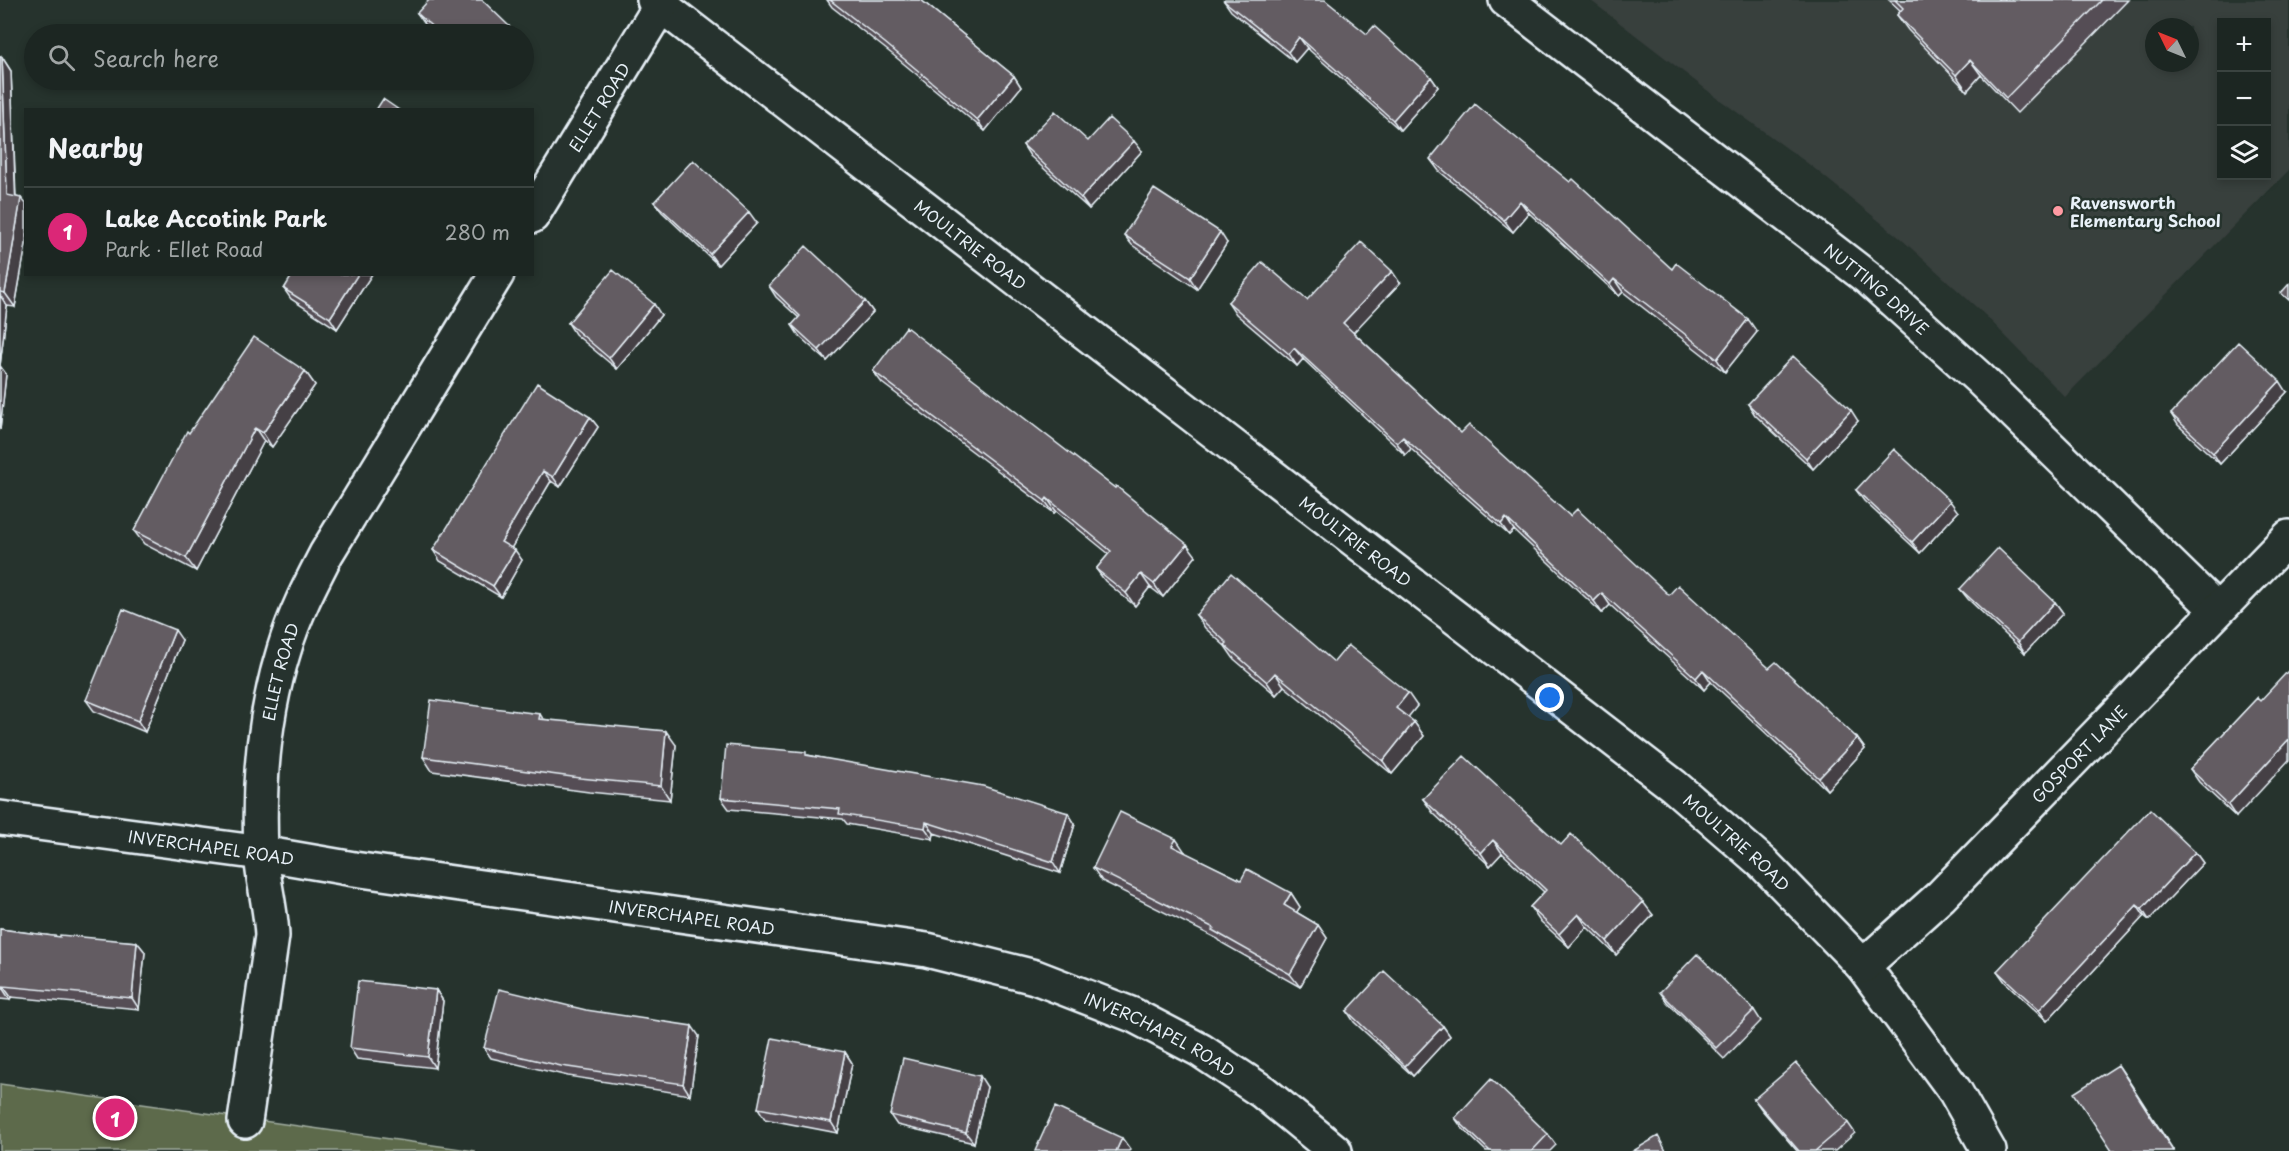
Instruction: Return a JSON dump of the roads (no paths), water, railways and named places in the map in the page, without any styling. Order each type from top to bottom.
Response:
[{"type":"street","name":"NUTTING DRIVE","points":[[1506,0],[1868,278],[1979,378],[2217,610]]},
{"type":"street","name":"ELLET ROAD","points":[[534,213],[660,2]]},
{"type":"street","name":"MOULTRIE ROAD","points":[[660,2],[1674,786],[1763,863],[1863,966],[1955,1091],[1989,1151]]},
{"type":"street","name":"ELLET ROAD","points":[[246,1121],[272,936],[272,917],[261,853],[259,788],[271,705],[284,650],[303,598],[326,554],[496,276]]},
{"type":"street","name":"GOSPORT LANE","points":[[1863,966],[1941,896],[2289,537]]},
{"type":"street","name":"INVERCHAPEL ROAD","points":[[0,818],[261,853],[354,869],[927,950],[1035,977],[1133,1015],[1200,1050],[1263,1092],[1335,1151]]},
{"type":"place","name":"Ravensworth Elementary School","points":[[2058,211]]},
{"type":"place","name":"Lake Accotink Park","points":[[115,1118]]}]
